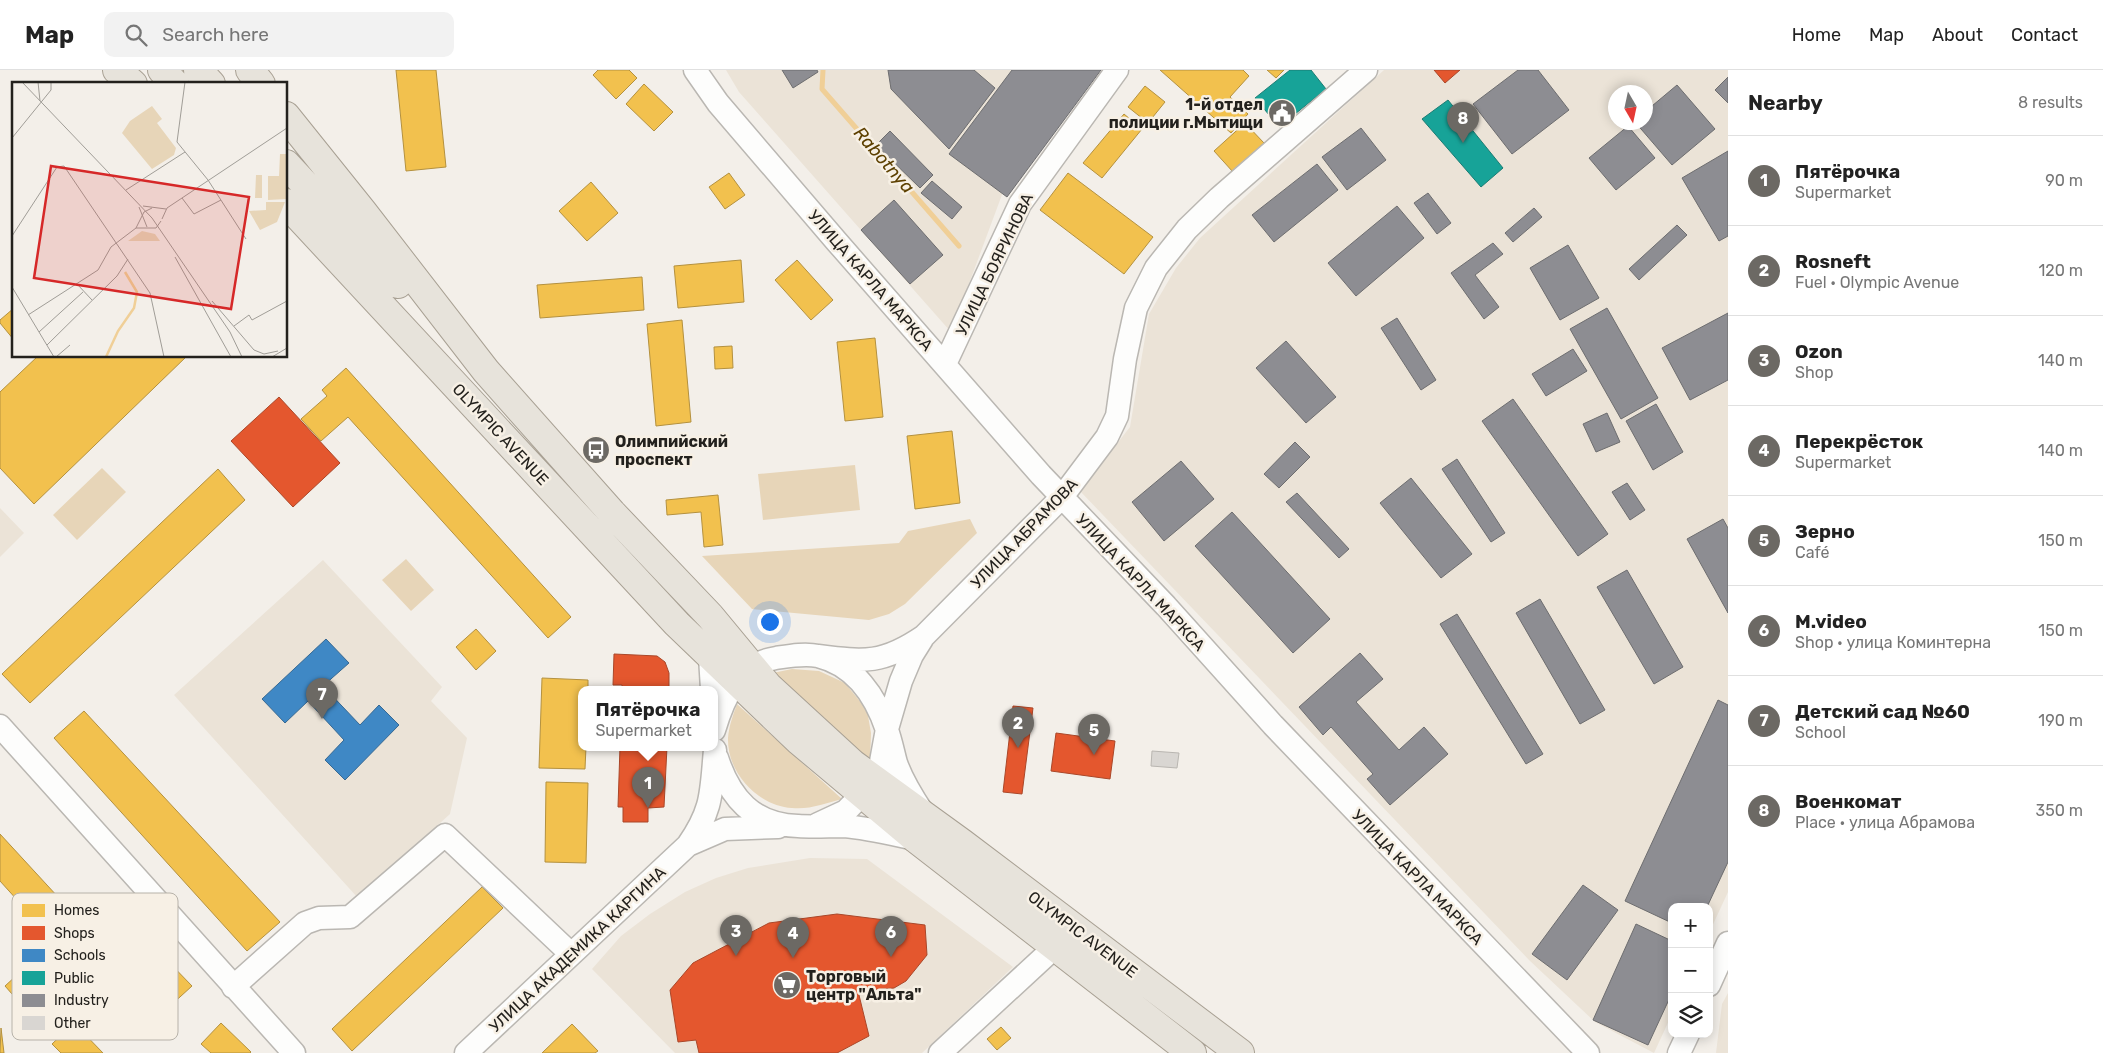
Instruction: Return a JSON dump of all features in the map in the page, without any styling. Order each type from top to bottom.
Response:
[{"type":"main road","points":[[117,70],[132,82]]},
{"type":"main road","points":[[162,70],[173,82]]},
{"type":"main road","points":[[198,70],[209,82]]},
{"type":"main road","points":[[250,70],[259,82]]},
{"type":"main road","points":[[288,118],[486,371]]},
{"type":"main road","points":[[288,166],[414,302],[486,371]]},
{"type":"main road","name":"OLYMPIC AVENUE","points":[[288,206],[624,567],[720,649]]},
{"type":"main road","name":"OLYMPIC AVENUE","points":[[486,371],[612,512],[720,649],[733,679],[768,686],[839,750],[869,787],[920,828],[1055,947],[1192,1053]]},
{"type":"main road","name":"OLYMPIC AVENUE","points":[[920,828],[1240,1053]]},
{"type":"street","name":"УЛИЦА КАРЛА МАРКСА","points":[[695,70],[718,103],[837,242],[1062,497],[1166,606],[1280,732],[1588,1053]]},
{"type":"street","name":"УЛИЦА БОЯРИНОВА","points":[[945,364],[1020,204],[1117,70]]},
{"type":"street","name":"УЛИЦА АБРАМОВА","points":[[924,636],[1062,497],[1107,437],[1117,416],[1136,308],[1156,268],[1187,229],[1354,74]]},
{"type":"street","points":[[818,656],[861,661],[883,658],[904,650],[924,636]]},
{"type":"street","points":[[688,845],[725,830],[806,826],[846,811],[869,787],[880,767],[887,729],[901,681],[912,655],[924,636]]},
{"type":"street","name":"OLYMPIC AVENUE","points":[[720,649],[760,650],[794,656]]},
{"type":"street","points":[[718,722],[722,704],[733,679],[720,649]]},
{"type":"street","name":"OLYMPIC AVENUE","points":[[716,751],[722,774],[734,796],[752,813],[772,822],[877,830],[920,828],[897,765],[887,729],[876,703],[866,686],[846,668],[818,656],[794,656],[767,660],[733,679]]},
{"type":"street","points":[[0,726],[149,893]]},
{"type":"street","points":[[688,845],[706,815],[711,796],[713,751]]},
{"type":"street","points":[[233,987],[305,923],[319,918],[350,916],[445,835],[571,954]]},
{"type":"street","name":"УЛИЦА АКАДЕМИКА КАРГИНА","points":[[466,1053],[688,845]]},
{"type":"street","points":[[178,925],[294,1053]]},
{"type":"street","points":[[1713,976],[1728,943]]},
{"type":"street","points":[[940,1053],[1055,947]]},
{"type":"shaded area","points":[[726,70],[1093,70],[1003,192],[951,332],[739,92]]},
{"type":"shaded area","points":[[1384,70],[1728,70],[1728,892],[1713,924],[1713,903],[1668,903],[1668,1023],[1654,1053],[1595,1022],[1529,960],[1080,491],[1130,427],[1149,314],[1176,268],[1200,238]]},
{"type":"shaded area","points":[[855,465],[860,510],[763,520],[758,474]]},
{"type":"shaded area","points":[[102,468],[126,492],[77,540],[53,515]]},
{"type":"shaded area","points":[[0,508],[24,533],[0,557]]},
{"type":"shaded area","points":[[970,519],[977,533],[905,604],[889,614],[869,620],[752,609],[702,556],[899,543],[908,531]]},
{"type":"shaded area","points":[[406,559],[434,590],[411,611],[382,580]]},
{"type":"shaded area","points":[[323,560],[442,687],[431,701],[467,738],[450,814],[358,898],[174,695]]},
{"type":"shaded area","points":[[792,669],[819,671],[845,683],[867,710],[871,733],[870,762],[768,674]]},
{"type":"shaded area","points":[[737,704],[842,799],[811,807],[792,808],[779,806],[768,801],[747,785],[739,775],[729,751],[728,738]]},
{"type":"shaded area","points":[[810,858],[867,859],[1013,967],[922,1053],[675,1053],[592,969],[621,936],[650,914],[685,892],[716,878],[748,868]]},
{"type":"shaded area","points":[[1728,993],[1728,1053],[1716,1053],[1722,1004]]},
{"type":"building: Homes","points":[[396,70],[436,70],[446,167],[406,171]]},
{"type":"building: Homes","points":[[598,70],[629,70],[637,78],[616,99],[593,75]]},
{"type":"building: Homes","points":[[1160,70],[1243,70],[1249,76],[1230,97],[1248,114],[1231,133]]},
{"type":"building: Homes","points":[[1267,70],[1284,70],[1276,78]]},
{"type":"building: Homes","points":[[644,84],[673,112],[654,131],[626,104]]},
{"type":"building: Homes","points":[[1145,86],[1165,102],[1148,123],[1128,107]]},
{"type":"building: Homes","points":[[1124,114],[1142,129],[1102,178],[1083,163]]},
{"type":"building: Homes","points":[[1245,123],[1264,143],[1233,172],[1214,151]]},
{"type":"building: Homes","points":[[729,173],[745,195],[725,209],[709,187]]},
{"type":"building: Homes","points":[[1068,173],[1153,237],[1124,274],[1040,210]]},
{"type":"building: Homes","points":[[591,182],[618,213],[587,241],[559,211]]},
{"type":"building: Homes","points":[[741,260],[744,302],[678,308],[674,266]]},
{"type":"building: Homes","points":[[797,260],[833,300],[811,320],[775,280]]},
{"type":"building: Homes","points":[[642,277],[644,310],[540,318],[537,285]]},
{"type":"building: Homes","points":[[12,310],[12,338],[0,323],[0,320]]},
{"type":"building: Homes","points":[[682,320],[691,422],[656,426],[647,324]]},
{"type":"building: Homes","points":[[875,338],[883,417],[845,421],[837,342]]},
{"type":"building: Homes","points":[[732,346],[733,368],[715,369],[714,347]]},
{"type":"building: Homes","points":[[36,358],[185,358],[34,504],[0,468],[0,392]]},
{"type":"building: Homes","points":[[346,368],[571,617],[548,638],[348,417],[321,441],[301,419],[327,396],[322,390]]},
{"type":"building: Homes","points":[[952,431],[960,503],[915,509],[907,436]]},
{"type":"building: Homes","points":[[218,469],[245,500],[30,703],[2,674]]},
{"type":"building: Homes","points":[[718,495],[723,545],[704,547],[701,512],[667,515],[666,500]]},
{"type":"building: Homes","points":[[476,629],[496,651],[476,670],[456,647]]},
{"type":"building: Homes","points":[[542,678],[588,680],[588,686],[578,686],[578,751],[586,751],[585,769],[539,768]]},
{"type":"building: Homes","points":[[84,711],[280,922],[247,951],[54,738]]},
{"type":"building: Homes","points":[[546,782],[588,783],[586,863],[545,862]]},
{"type":"building: Homes","points":[[0,834],[54,893],[12,894],[0,881]]},
{"type":"building: Homes","points":[[482,887],[503,908],[352,1051],[332,1029]]},
{"type":"building: Homes","points":[[178,972],[192,986],[178,999]]},
{"type":"building: Homes","points":[[12,980],[12,994],[5,986]]},
{"type":"building: Homes","points":[[221,1023],[250,1053],[211,1053],[201,1044]]},
{"type":"building: Homes","points":[[572,1024],[598,1051],[595,1053],[542,1053]]},
{"type":"building: Homes","points":[[1001,1027],[1011,1038],[997,1050],[987,1039]]},
{"type":"building: Homes","points":[[1,1028],[4,1053],[0,1053]]},
{"type":"building: Homes","points":[[56,1040],[90,1040],[103,1053],[61,1053],[52,1044]]},
{"type":"building: Shops","points":[[1434,70],[1460,70],[1445,83]]},
{"type":"building: Shops","points":[[279,397],[340,463],[293,507],[231,441]]},
{"type":"building: Shops","points":[[614,654],[657,656],[665,662],[669,673],[669,686],[613,685]]},
{"type":"building: Shops","points":[[1013,706],[1033,708],[1022,794],[1003,792]]},
{"type":"building: Shops","points":[[1056,733],[1115,741],[1110,779],[1051,771]]},
{"type":"building: Shops","points":[[620,751],[667,751],[664,807],[648,808],[648,822],[623,822],[623,807],[618,807]]},
{"type":"building: Shops","name":"Торговый центр \"Альта\"","points":[[837,914],[925,925],[927,955],[906,981],[894,988],[858,991],[869,1036],[837,1053],[699,1053],[696,1040],[678,1042],[670,990],[693,963],[769,923]]},
{"type":"building: Schools","points":[[326,639],[349,663],[323,686],[360,725],[379,705],[399,725],[345,780],[325,760],[344,740],[308,701],[285,723],[262,699]]},
{"type":"building: Public","name":"1-й отдел полиции г.Мытищи","points":[[1290,70],[1311,70],[1326,89],[1279,127],[1255,98]]},
{"type":"building: Public","points":[[1448,100],[1503,168],[1481,187],[1422,119]]},
{"type":"building: Industry","points":[[782,70],[817,70],[818,72],[793,88]]},
{"type":"building: Industry","points":[[888,70],[974,70],[995,88],[949,149],[891,89]]},
{"type":"building: Industry","points":[[1012,70],[1101,70],[1007,197],[949,154]]},
{"type":"building: Industry","points":[[1518,70],[1538,70],[1569,110],[1512,154],[1473,104]]},
{"type":"building: Industry","points":[[1728,77],[1728,103],[1715,90]]},
{"type":"building: Industry","points":[[1677,85],[1715,129],[1672,165],[1642,130],[1653,130],[1653,105]]},
{"type":"building: Industry","points":[[1361,128],[1386,160],[1347,190],[1322,157]]},
{"type":"building: Industry","points":[[1623,130],[1631,130],[1655,158],[1616,190],[1589,158]]},
{"type":"building: Industry","points":[[890,131],[933,175],[920,188],[876,145]]},
{"type":"building: Industry","points":[[1728,151],[1728,236],[1719,241],[1682,178]]},
{"type":"building: Industry","points":[[1317,164],[1338,190],[1274,242],[1252,215]]},
{"type":"building: Industry","points":[[932,181],[962,207],[952,219],[921,193]]},
{"type":"building: Industry","points":[[1428,193],[1451,223],[1437,234],[1414,203]]},
{"type":"building: Industry","points":[[894,200],[943,255],[910,284],[861,230]]},
{"type":"building: Industry","points":[[1397,206],[1424,238],[1356,296],[1328,263]]},
{"type":"building: Industry","points":[[1534,208],[1542,217],[1513,242],[1505,233]]},
{"type":"building: Industry","points":[[1677,225],[1687,235],[1639,280],[1629,269]]},
{"type":"building: Industry","points":[[1493,243],[1503,254],[1475,275],[1499,307],[1484,319],[1451,273]]},
{"type":"building: Industry","points":[[1568,245],[1599,298],[1560,320],[1530,268]]},
{"type":"building: Industry","points":[[1607,308],[1658,398],[1621,419],[1570,329]]},
{"type":"building: Industry","points":[[1728,313],[1728,380],[1690,400],[1662,348]]},
{"type":"building: Industry","points":[[1397,318],[1436,380],[1421,390],[1381,328]]},
{"type":"building: Industry","points":[[1286,341],[1336,397],[1306,423],[1256,368]]},
{"type":"building: Industry","points":[[1573,349],[1587,371],[1546,396],[1532,374]]},
{"type":"building: Industry","points":[[1513,399],[1608,534],[1578,556],[1482,421]]},
{"type":"building: Industry","points":[[1656,404],[1683,452],[1653,470],[1626,421]]},
{"type":"building: Industry","points":[[1607,413],[1620,442],[1596,452],[1583,424]]},
{"type":"building: Industry","points":[[1295,442],[1310,457],[1279,488],[1264,474]]},
{"type":"building: Industry","points":[[1457,459],[1505,533],[1491,542],[1442,469]]},
{"type":"building: Industry","points":[[1181,461],[1214,499],[1164,541],[1132,502]]},
{"type":"building: Industry","points":[[1411,478],[1472,554],[1441,578],[1380,503]]},
{"type":"building: Industry","points":[[1627,483],[1645,510],[1630,520],[1612,492]]},
{"type":"building: Industry","points":[[1297,493],[1349,549],[1339,558],[1286,502]]},
{"type":"building: Industry","points":[[1232,512],[1330,619],[1293,653],[1195,546]]},
{"type":"building: Industry","points":[[1723,519],[1728,528],[1728,613],[1687,539]]},
{"type":"building: Industry","points":[[1627,570],[1683,667],[1654,684],[1597,587]]},
{"type":"building: Industry","points":[[1540,599],[1605,710],[1580,724],[1516,613]]},
{"type":"building: Industry","points":[[1457,614],[1543,754],[1526,764],[1440,624]]},
{"type":"building: Industry","points":[[1360,653],[1383,679],[1356,702],[1399,750],[1424,727],[1448,754],[1390,805],[1367,779],[1373,774],[1331,727],[1323,735],[1299,707]]},
{"type":"building: Industry","points":[[1718,700],[1728,705],[1728,862],[1709,903],[1668,903],[1668,921],[1625,901]]},
{"type":"building: Industry","points":[[1583,885],[1618,910],[1567,980],[1532,954]]},
{"type":"building: Industry","points":[[1636,924],[1668,939],[1668,1002],[1648,1045],[1593,1020]]},
{"type":"building: Other","points":[[1152,751],[1179,753],[1177,768],[1151,766]]},
{"type":"waterway","name":"Rabotnya","points":[[823,70],[822,89],[959,246]]},
{"type":"place","name":"1-й отдел полиции г.Мытищи","points":[[1282,113]]},
{"type":"place","name":"Военкомат","points":[[1463,143]]},
{"type":"place","name":"Олимпийский проспект","points":[[596,450]]},
{"type":"place","name":"Детский сад №60","points":[[322,719]]},
{"type":"place","name":"Rosneft","points":[[1018,748]]},
{"type":"place","name":"Зерно","points":[[1094,755]]},
{"type":"place","name":"Пятёрочка","points":[[648,808]]},
{"type":"place","name":"Ozon","points":[[736,956]]},
{"type":"place","name":"M.video","points":[[891,957]]},
{"type":"place","name":"Перекрёсток","points":[[793,958]]},
{"type":"place","name":"Торговый центр \"Альта\"","points":[[787,985]]}]
